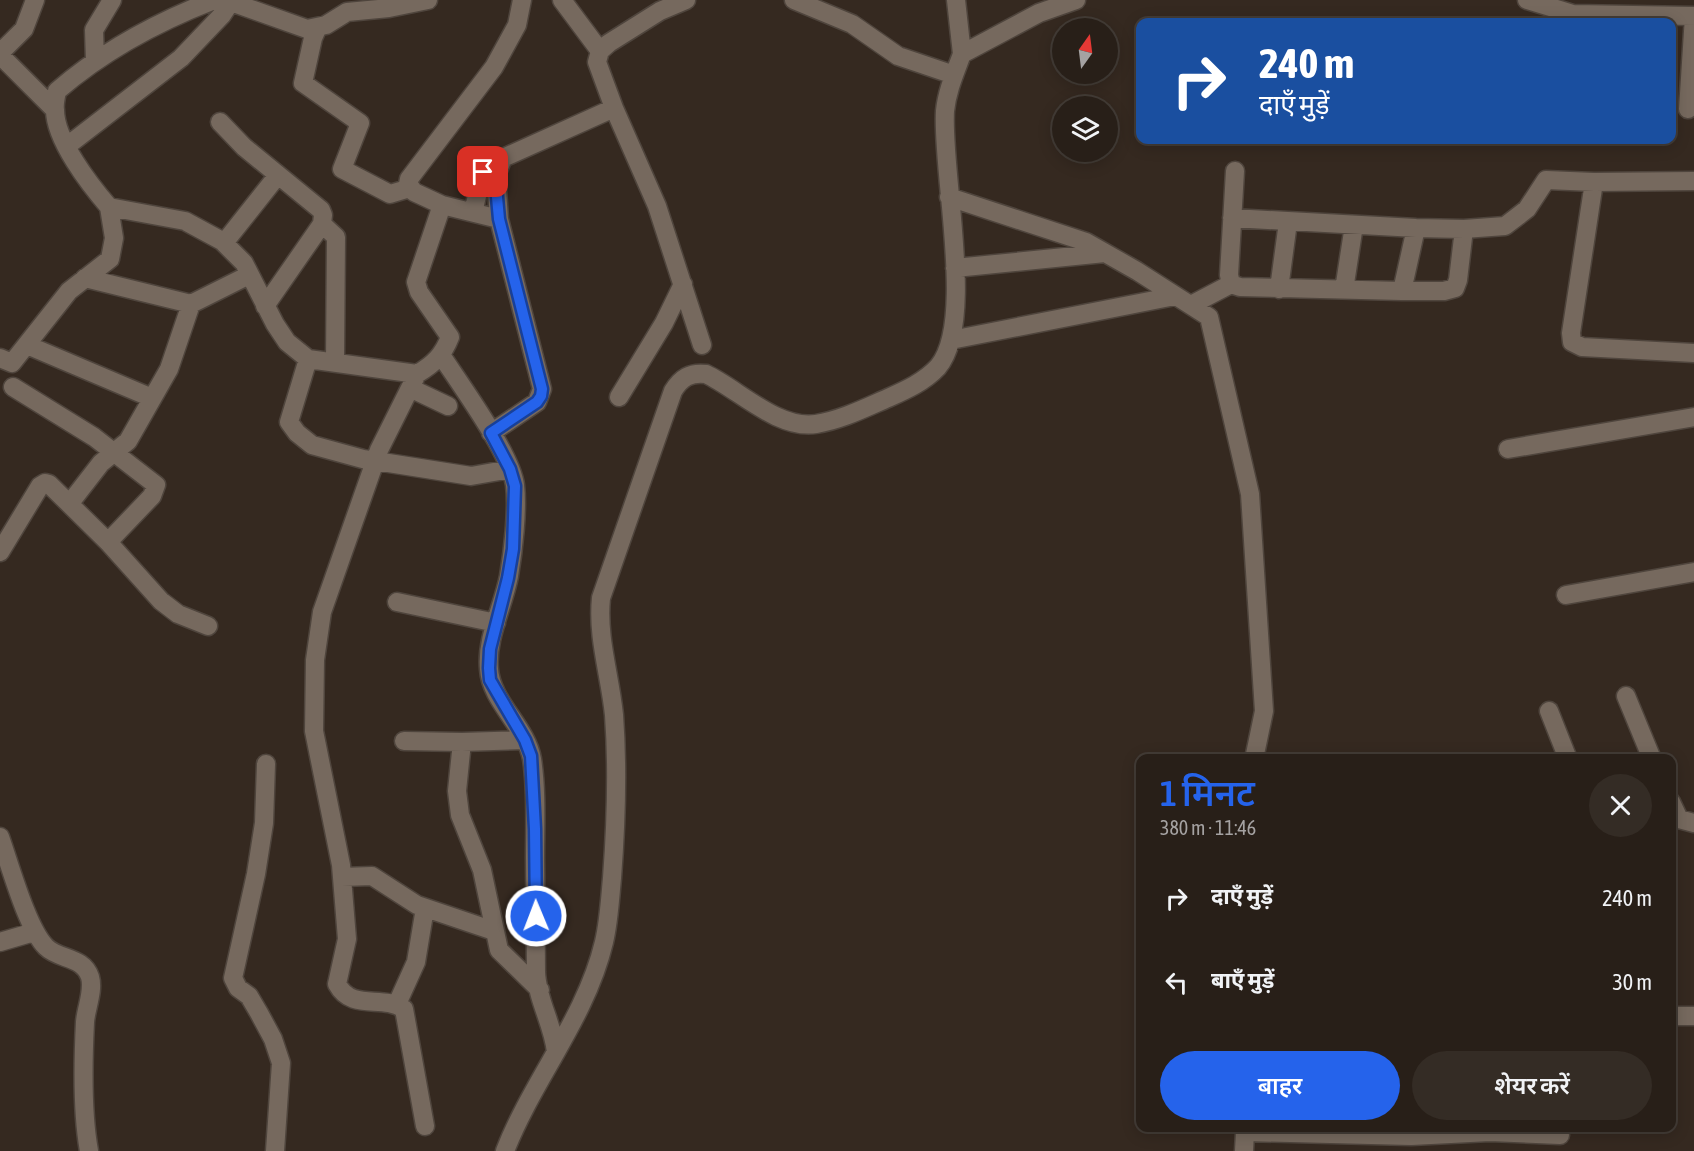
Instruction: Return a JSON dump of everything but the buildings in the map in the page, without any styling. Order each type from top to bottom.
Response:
[{"type":"street","points":[[35,0],[24,29],[0,54],[55,110]]},
{"type":"street","points":[[95,61],[94,30],[111,0]]},
{"type":"street","points":[[410,188],[408,184],[411,175],[494,67],[517,24],[522,0]]},
{"type":"street","points":[[562,0],[600,51]]},
{"type":"street","points":[[686,0],[671,4],[637,24],[600,51],[597,62],[614,108],[657,206],[702,345]]},
{"type":"street","points":[[795,0],[852,24],[898,56],[954,75]]},
{"type":"street","points":[[505,1151],[555,1052],[584,1001],[605,941],[616,827],[614,714],[601,644],[599,614],[601,598],[673,391],[684,378],[698,373],[706,374],[781,419],[813,425],[836,420],[916,386],[939,366],[951,340],[957,293],[945,149],[945,110],[962,54],[956,0]]},
{"type":"street","points":[[962,54],[1038,7],[1076,0]]},
{"type":"street","points":[[1529,0],[1573,14],[1619,18],[1655,8],[1694,16],[1684,109]]},
{"type":"street","points":[[0,358],[12,363],[69,291],[110,259],[113,248],[109,207],[85,179],[58,129],[55,110],[57,92],[95,61],[168,17],[221,4],[307,29],[317,29],[347,12],[389,8],[420,1]]},
{"type":"street","points":[[67,146],[181,58],[221,4]]},
{"type":"street","points":[[317,29],[303,83],[360,123],[342,169],[390,194],[410,188],[442,205],[499,219]]},
{"type":"street","points":[[491,433],[537,402],[542,389],[499,219],[495,175],[503,158],[614,108]]},
{"type":"street","points":[[220,122],[244,147],[321,210],[323,215],[322,224],[265,306]]},
{"type":"street","points":[[1231,284],[1229,275],[1235,171]]},
{"type":"street","points":[[473,212],[483,172],[495,175]]},
{"type":"street","points":[[224,243],[278,175]]},
{"type":"street","points":[[1232,218],[1416,228],[1464,229],[1505,226],[1527,209],[1546,180],[1694,181]]},
{"type":"street","points":[[1594,182],[1571,333],[1572,342],[1582,347],[1694,353]]},
{"type":"street","points":[[949,196],[1086,242],[1209,317],[1250,494],[1264,711],[1255,754]]},
{"type":"street","points":[[424,1126],[406,1013],[397,1004],[356,1001],[344,994],[337,984],[347,939],[342,877],[314,731],[315,660],[322,612],[375,461],[414,381],[441,355],[450,337],[416,287],[442,205]]},
{"type":"street","points":[[109,207],[184,221],[224,243],[244,263],[265,306],[287,342],[308,359],[335,361],[414,381],[448,406]]},
{"type":"street","points":[[1279,289],[1288,222]]},
{"type":"street","points":[[322,224],[336,237],[335,361]]},
{"type":"street","points":[[1344,290],[1354,225]]},
{"type":"street","points":[[1401,291],[1416,228]]},
{"type":"street","points":[[951,340],[1183,300],[1231,284],[1240,287],[1279,289],[1444,291],[1455,288],[1458,280],[1464,229]]},
{"type":"street","points":[[955,268],[1105,253]]},
{"type":"street","points":[[86,278],[191,304],[249,274]]},
{"type":"street","points":[[619,397],[664,323],[683,284]]},
{"type":"street","points":[[70,503],[102,463],[128,441],[169,369],[191,304]]},
{"type":"street","points":[[27,345],[152,398]]},
{"type":"street","points":[[441,355],[491,433],[510,469],[515,486],[513,549],[489,658],[490,680],[525,740],[531,756],[536,975],[554,1038],[555,1052]]},
{"type":"street","points":[[308,359],[289,422],[297,433],[312,445],[375,461],[471,476],[510,469]]},
{"type":"street","points":[[13,387],[94,437],[156,485],[152,496],[108,542]]},
{"type":"street","points":[[1508,449],[1694,417]]},
{"type":"street","points":[[0,552],[45,483],[53,486],[70,503],[161,602],[178,614],[208,626]]},
{"type":"street","points":[[1566,595],[1694,572]]},
{"type":"street","points":[[397,602],[496,623]]},
{"type":"street","points":[[1626,696],[1650,754]]},
{"type":"street","points":[[1550,711],[1566,754]]},
{"type":"street","points":[[404,741],[525,740]]},
{"type":"street","points":[[462,742],[457,791],[460,815],[482,870],[499,950],[540,990]]},
{"type":"street","points":[[266,764],[264,823],[256,874],[233,978],[238,988],[249,996],[259,1013],[273,1040],[281,1063],[275,1151]]},
{"type":"street","points":[[1676,813],[1679,819],[1694,823]]},
{"type":"street","points":[[0,837],[34,932],[50,951],[82,966],[90,978],[91,988],[86,1009],[84,1048],[85,1130],[89,1151]]},
{"type":"street","points":[[342,877],[372,876],[417,905],[494,931]]},
{"type":"street","points":[[397,1004],[416,962],[425,908]]},
{"type":"street","points":[[0,942],[34,932]]},
{"type":"street","points":[[1676,1016],[1694,1016]]},
{"type":"street","points":[[1234,1151],[1244,1132]]},
{"type":"street","points":[[1244,1151],[1245,1132]]},
{"type":"street","points":[[1266,1132],[1327,1138],[1411,1138],[1470,1132]]},
{"type":"street","points":[[1508,1132],[1560,1138]]},
{"type":"route","points":[[483,172],[495,175],[499,219],[542,389],[537,402],[491,433],[510,469],[515,486],[513,549],[502,606],[490,649],[490,680],[525,740],[531,756],[536,916]]}]
